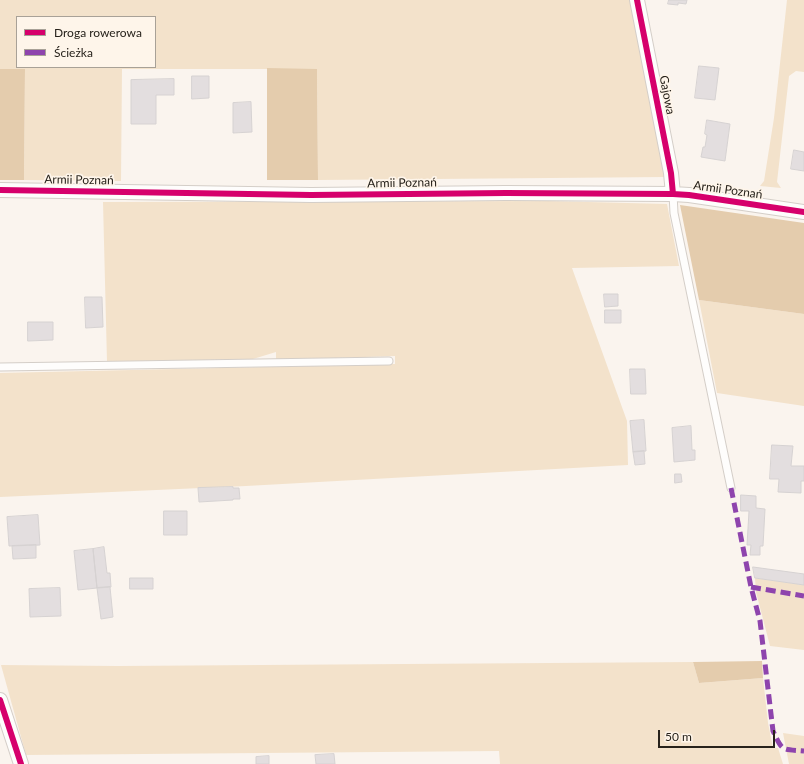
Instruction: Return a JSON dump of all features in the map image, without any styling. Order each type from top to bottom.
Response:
[{"type":"street","name":"Gajowa","points":[[637,0],[671,173],[673,194]]},
{"type":"street","name":"Armii Poznań","points":[[0,190],[311,195],[506,193],[673,194],[804,212]]},
{"type":"street","points":[[0,700],[21,764]]},
{"type":"lane","points":[[673,194],[674,213],[731,488]]},
{"type":"lane","points":[[0,367],[389,361]]},
{"type":"shaded area","points":[[0,0],[632,0],[666,177],[318,180],[317,69],[122,69],[121,181],[24,180],[25,69],[0,69]]},
{"type":"shaded area","points":[[787,0],[804,0],[804,72],[796,71],[789,76],[777,182],[781,188],[760,186],[764,181],[774,118]]},
{"type":"shaded area","points":[[267,68],[317,69],[318,180],[267,180]]},
{"type":"shaded area","points":[[0,69],[25,69],[24,180],[0,180]]},
{"type":"shaded area","points":[[548,201],[667,204],[679,266],[572,268],[627,421],[628,465],[246,486],[0,497],[0,373],[395,364],[395,356],[276,360],[276,352],[253,359],[107,362],[103,202]]},
{"type":"shaded area","points":[[680,205],[804,223],[804,314],[699,300]]},
{"type":"shaded area","points":[[699,300],[804,314],[804,406],[717,393]]},
{"type":"shaded area","points":[[755,578],[804,585],[804,650],[770,646],[756,592]]},
{"type":"shaded area","points":[[762,661],[763,678],[699,683],[693,662]]},
{"type":"shaded area","points":[[693,662],[699,683],[763,678],[768,723],[773,748],[778,748],[783,764],[500,764],[499,751],[26,755],[1,665],[118,666]]},
{"type":"shaded area","points":[[783,733],[804,736],[804,764],[789,764]]},
{"type":"building","points":[[669,0],[687,0],[686,4],[678,3],[678,5],[668,4]]},
{"type":"building","points":[[699,66],[719,68],[715,100],[695,98]]},
{"type":"building","points":[[192,76],[209,76],[209,98],[192,99]]},
{"type":"building","points":[[174,79],[174,95],[156,95],[156,124],[131,124],[131,80]]},
{"type":"building","points":[[251,102],[252,132],[233,133],[233,103]]},
{"type":"building","points":[[707,120],[730,124],[725,161],[701,157],[703,147],[705,147],[707,135],[705,134]]},
{"type":"building","points":[[794,150],[804,152],[804,171],[791,169]]},
{"type":"building","points":[[604,294],[618,294],[618,306],[605,307]]},
{"type":"building","points":[[85,297],[102,297],[103,327],[86,328]]},
{"type":"building","points":[[605,310],[621,310],[621,323],[605,323]]},
{"type":"building","points":[[28,322],[53,322],[53,340],[28,341]]},
{"type":"building","points":[[630,369],[645,369],[646,394],[631,394]]},
{"type":"building","points":[[644,420],[646,451],[633,452],[630,421]]},
{"type":"building","points":[[691,426],[692,450],[695,450],[695,460],[674,462],[672,428]]},
{"type":"building","points":[[772,445],[793,446],[791,466],[804,466],[804,481],[801,481],[801,493],[778,492],[779,479],[770,479]]},
{"type":"building","points":[[644,451],[645,464],[635,465],[633,452]]},
{"type":"building","points":[[675,474],[681,474],[682,482],[675,483]]},
{"type":"building","points":[[198,488],[239,488],[240,499],[199,502]]},
{"type":"building","points":[[741,495],[756,496],[756,508],[765,509],[763,546],[760,546],[760,555],[750,555],[751,545],[747,545],[749,511],[741,511]]},
{"type":"building","points":[[164,511],[187,511],[187,535],[164,535]]},
{"type":"building","points":[[38,515],[40,545],[9,546],[7,517]]},
{"type":"building","points":[[36,545],[36,558],[13,559],[12,546]]},
{"type":"building","points":[[104,547],[107,573],[110,573],[111,587],[97,588],[93,549]]},
{"type":"building","points":[[93,549],[97,588],[78,590],[74,551]]},
{"type":"building","points":[[753,567],[804,574],[804,585],[755,578]]},
{"type":"building","points":[[130,578],[153,578],[153,589],[130,589]]},
{"type":"building","points":[[110,587],[113,617],[101,619],[97,588]]},
{"type":"building","points":[[60,588],[61,616],[30,617],[29,589]]},
{"type":"building","points":[[334,754],[335,764],[316,764],[315,755]]},
{"type":"building","points":[[269,756],[269,764],[256,764],[256,757]]},
{"type":"marked path","points":[[731,488],[751,587],[760,621],[773,731],[779,743],[784,748],[804,751]]},
{"type":"marked path","points":[[751,587],[804,596]]},
{"type":"cycle path","points":[[637,0],[671,173],[673,194]]},
{"type":"cycle path","points":[[0,190],[311,195],[506,193],[673,194],[804,212]]},
{"type":"cycle path","points":[[0,700],[21,764]]}]
